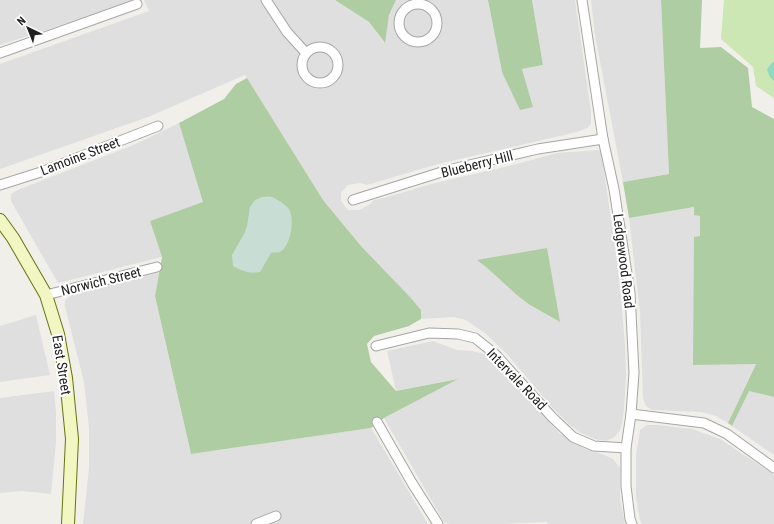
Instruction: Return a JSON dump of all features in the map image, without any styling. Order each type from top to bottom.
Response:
[{"type":"main road","name":"East Street","points":[[0,220],[13,238],[46,295],[58,334],[66,378],[72,439],[68,524]]},
{"type":"street","points":[[266,0],[287,32],[306,53]]},
{"type":"street","name":"Ledgewood Road","points":[[582,0],[603,139],[614,190],[630,294],[634,373],[632,414],[626,448],[626,486],[632,524]]},
{"type":"street","points":[[415,2],[427,6],[436,15],[437,27],[435,33],[426,41],[413,42],[408,40],[403,36],[398,25],[404,9],[415,2]]},
{"type":"street","points":[[0,53],[137,4]]},
{"type":"street","points":[[324,46],[335,53],[339,66],[338,72],[334,78],[329,82],[322,83],[310,81],[303,71],[302,65],[306,53],[311,49],[324,46]]},
{"type":"street","name":"Lamoine Street","points":[[0,185],[41,172],[158,126]]},
{"type":"street","name":"Blueberry Hill","points":[[353,200],[448,170],[538,149],[603,139]]},
{"type":"street","name":"Norwich Street","points":[[46,295],[157,267]]},
{"type":"street","name":"Intervale Road","points":[[376,346],[429,333],[458,334],[475,338],[495,354],[552,417],[573,437],[594,446],[626,448]]},
{"type":"street","points":[[632,414],[704,423],[727,434],[774,468]]},
{"type":"street","points":[[377,422],[438,524]]},
{"type":"street","points":[[256,524],[276,516]]},
{"type":"shaded area","points":[[0,0],[133,0],[108,10],[0,45]]},
{"type":"shaded area","points":[[144,0],[335,0],[369,22],[384,43],[389,15],[396,0],[488,0],[502,72],[533,107],[522,69],[543,65],[532,0],[575,0],[591,112],[591,124],[587,128],[577,132],[438,164],[367,185],[360,183],[348,185],[341,193],[341,201],[348,210],[359,210],[369,205],[374,200],[431,184],[557,153],[600,150],[619,277],[625,344],[626,377],[624,409],[622,424],[619,432],[613,438],[606,441],[595,439],[581,433],[571,426],[552,407],[507,354],[486,334],[466,320],[454,317],[421,319],[421,310],[361,246],[323,200],[245,75],[148,117],[0,169],[0,64],[149,11]],"holes":[[[477,260],[560,322],[530,305]]]},
{"type":"shaded area","points":[[591,0],[661,0],[669,174],[623,182],[595,35]]},
{"type":"shaded area","points":[[179,123],[204,202],[150,221],[162,257],[58,283],[11,201],[11,194],[20,189],[136,144]]},
{"type":"shaded area","points":[[694,207],[700,215],[700,237],[694,237],[756,363],[728,423],[716,416],[701,412],[652,410],[646,406],[643,398],[640,312],[629,218]]},
{"type":"shaded area","points":[[160,272],[155,296],[191,454],[371,428],[428,524],[83,524],[89,468],[89,428],[84,382],[65,307],[65,301],[71,295]]},
{"type":"shaded area","points":[[36,315],[50,375],[0,382],[0,326]]},
{"type":"shaded area","points":[[433,341],[457,350],[485,354],[499,367],[560,434],[586,449],[613,459],[620,468],[620,499],[625,524],[548,524],[547,522],[449,524],[444,522],[384,418],[457,379],[396,391],[387,351]]},
{"type":"shaded area","points":[[749,390],[774,397],[774,455],[732,426]]},
{"type":"shaded area","points":[[54,391],[56,442],[51,494],[22,491],[0,493],[0,398]]},
{"type":"shaded area","points":[[647,425],[692,429],[720,439],[774,475],[774,524],[642,524],[636,497],[636,456],[640,430]]},
{"type":"green space","points":[[335,0],[396,0],[389,15],[385,43],[369,22]]},
{"type":"green space","points":[[488,0],[532,0],[543,65],[522,69],[533,107],[520,110],[502,72]]},
{"type":"green space","points":[[661,0],[702,0],[700,48],[721,47],[748,68],[752,107],[774,119],[774,397],[749,391],[732,426],[728,423],[756,364],[693,365],[694,237],[700,236],[700,216],[694,215],[694,207],[629,218],[623,182],[669,174]]},
{"type":"green space","points":[[724,0],[774,0],[774,98],[756,86],[753,67],[721,39]]},
{"type":"green space","points":[[774,61],[774,81],[770,77],[767,70]]},
{"type":"green space","points":[[247,78],[323,200],[361,246],[421,310],[421,319],[409,326],[374,336],[367,344],[371,362],[396,391],[458,379],[384,418],[371,428],[191,454],[155,296],[162,257],[150,221],[203,202],[179,123],[224,99],[236,84]]},
{"type":"green space","points":[[262,197],[274,198],[289,209],[292,219],[291,232],[284,249],[279,252],[271,253],[260,272],[256,273],[243,271],[233,266],[232,255],[247,226],[250,207],[255,200]]},
{"type":"green space","points":[[547,248],[560,322],[523,300],[477,260]]}]
